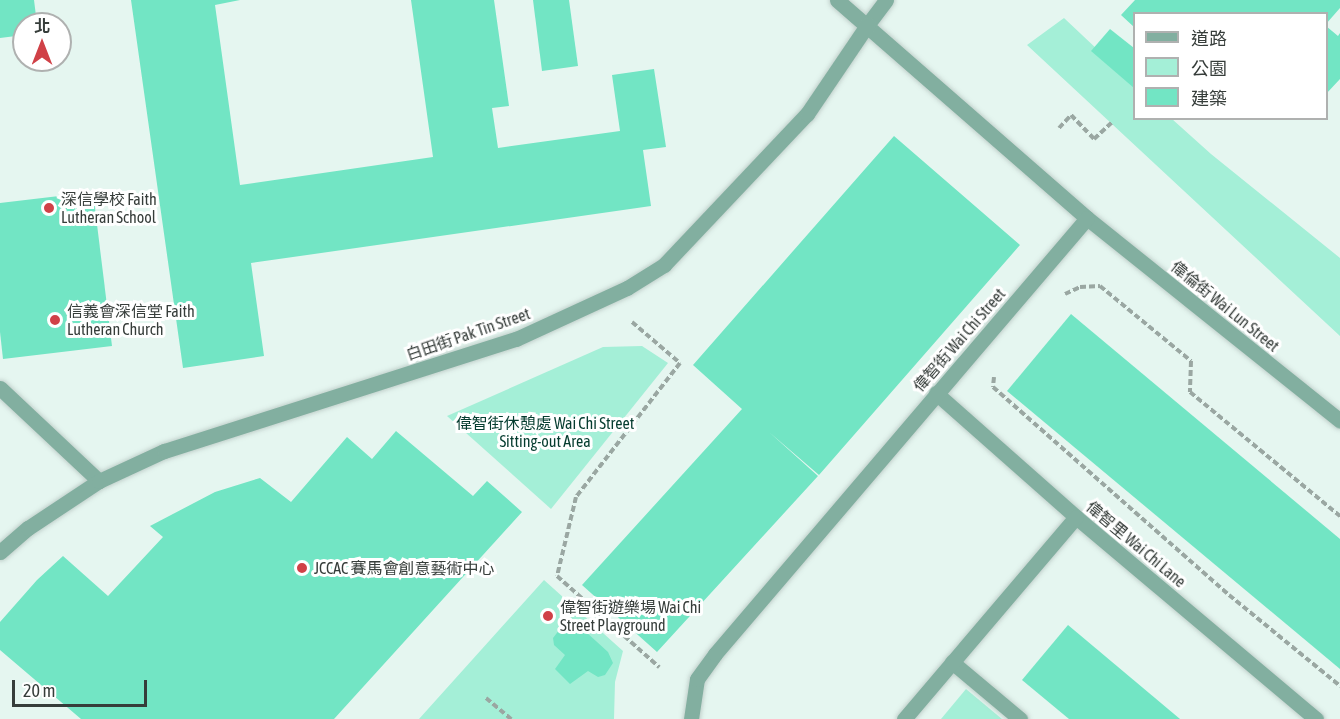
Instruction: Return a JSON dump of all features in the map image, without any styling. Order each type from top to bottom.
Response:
[{"type":"street","points":[[837,0],[868,24],[1087,218]]},
{"type":"street","name":"白田街 Pak Tin Street","points":[[0,552],[28,528],[99,481],[164,452],[516,339],[627,288],[664,265],[807,114],[886,0]]},
{"type":"street","name":"偉智街 Wai Chi Street","points":[[691,719],[697,679],[715,654],[1087,218]]},
{"type":"street","name":"偉倫街 Wai Lun Street","points":[[1087,218],[1340,421]]},
{"type":"street","points":[[0,388],[99,481]]},
{"type":"street","name":"偉智里 Wai Chi Lane","points":[[936,393],[1076,517],[1316,719]]},
{"type":"street","points":[[904,719],[1076,517]]},
{"type":"street","points":[[952,662],[1020,719]]},
{"type":"path","points":[[1059,128],[1071,115],[1094,139],[1112,122]]},
{"type":"path","points":[[1057,299],[1080,287],[1100,286],[1191,361],[1190,392],[1340,516]]},
{"type":"path","points":[[632,322],[680,363],[576,497],[557,576],[659,667]]},
{"type":"path","points":[[994,370],[993,387],[1230,595],[1340,686]]},
{"type":"path","points":[[486,698],[512,719]]},
{"type":"green space","points":[[1064,18],[1133,83],[1133,120],[1173,120],[1211,154],[1340,258],[1340,336],[1027,45]]},
{"type":"green space","name":"偉智街休憩處 Wai Chi Street Sitting-out Area","points":[[642,346],[668,363],[551,509],[447,416],[603,347]]},
{"type":"green space","name":"偉智街遊樂場 Wai Chi Street Playground","points":[[544,580],[623,651],[615,682],[614,719],[419,719]]},
{"type":"green space","points":[[966,689],[1002,719],[941,719]]},
{"type":"building","points":[[0,0],[34,0],[36,12],[12,12],[12,36],[0,38]]},
{"type":"building","points":[[131,0],[240,0],[215,5],[240,185],[433,157],[411,0],[494,0],[509,106],[492,108],[498,148],[620,131],[612,75],[654,69],[666,147],[643,150],[651,206],[251,263],[264,356],[183,368]]},
{"type":"building","points":[[533,0],[569,0],[578,66],[542,71]]},
{"type":"building","points":[[1135,0],[1340,0],[1340,8],[1328,22],[1328,12],[1133,12],[1133,26],[1121,15]]},
{"type":"building","points":[[1328,28],[1338,36],[1340,33],[1340,79],[1328,92]]},
{"type":"building","points":[[1110,29],[1133,47],[1133,87],[1091,51]]},
{"type":"building","points":[[894,136],[1020,245],[819,475],[769,432],[818,476],[657,652],[582,585],[742,409],[693,365]]},
{"type":"building","points":[[93,192],[112,346],[3,359],[0,332],[0,203]]},
{"type":"building","points":[[1071,314],[1340,539],[1340,669],[1007,391]]},
{"type":"building","name":"JCCAC 賽馬會創意藝術中心","points":[[396,431],[473,496],[487,481],[522,512],[334,719],[81,719],[0,650],[0,622],[37,580],[63,556],[108,596],[163,537],[150,526],[215,492],[260,478],[291,502],[347,437],[372,459]]},
{"type":"building","points":[[574,621],[608,652],[613,663],[605,675],[598,677],[588,671],[570,684],[555,669],[565,655],[554,645],[553,638],[563,625]]},
{"type":"building","points":[[1068,625],[1180,719],[1069,719],[1022,680]]},
{"type":"place","name":"深信學校 Faith Lutheran School","points":[[49,208]]},
{"type":"place","name":"信義會深信堂 Faith Lutheran Church","points":[[55,320]]},
{"type":"place","name":"JCCAC 賽馬會創意藝術中心","points":[[302,568]]},
{"type":"place","name":"偉智街遊樂場 Wai Chi Street Playground","points":[[548,616]]}]
